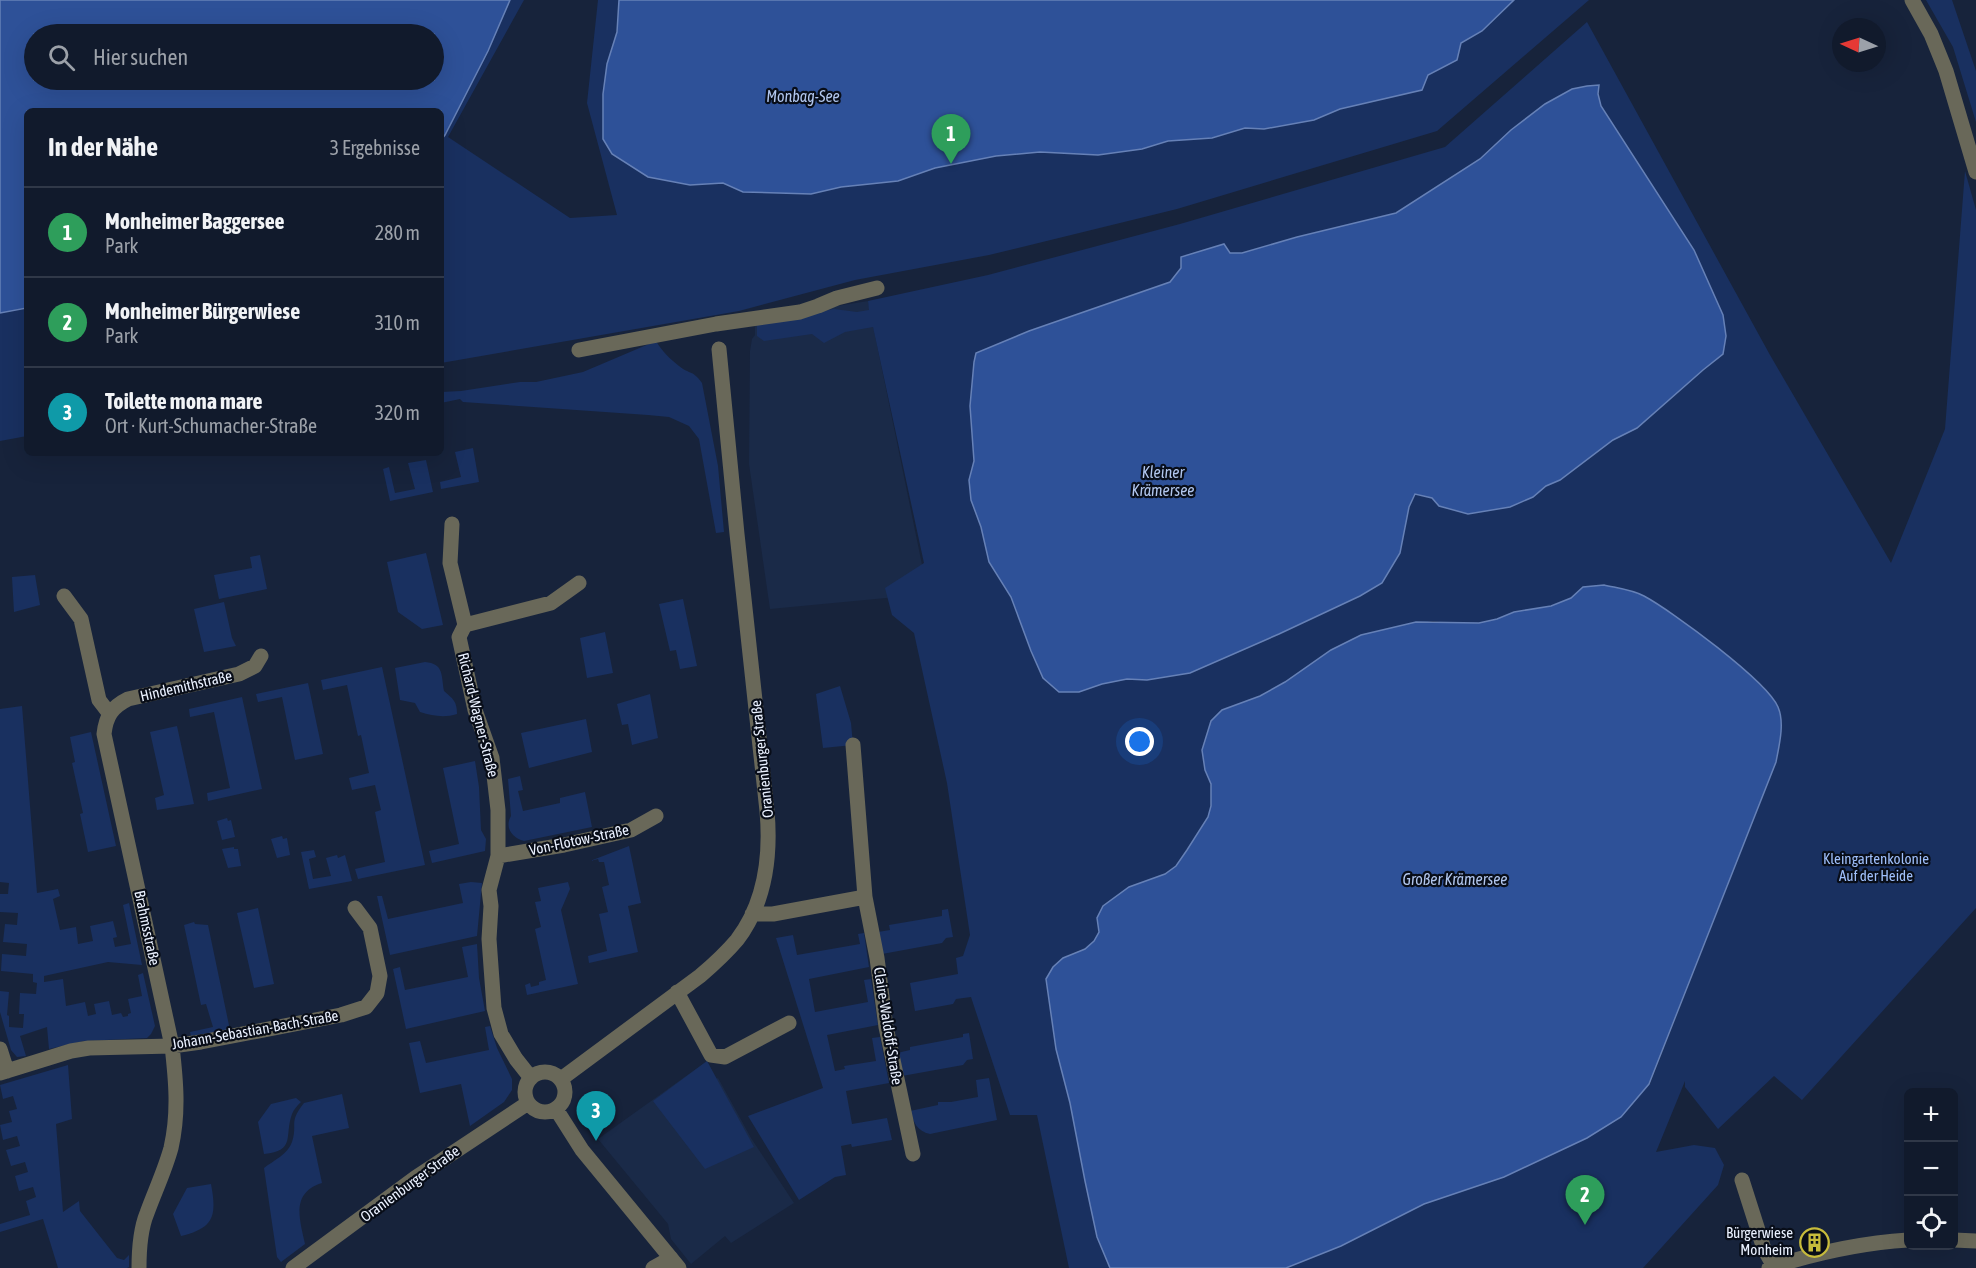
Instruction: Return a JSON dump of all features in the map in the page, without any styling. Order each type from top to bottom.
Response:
[{"type":"street","points":[[1912,0],[1946,70],[1976,172]]},
{"type":"street","points":[[579,350],[716,324],[800,312],[837,298],[877,288]]},
{"type":"street","name":"Oranienburger Straße","points":[[561,1079],[700,976],[721,957],[737,939],[752,914],[766,868],[769,830],[719,349]]},
{"type":"street","name":"Richard-Wagner-Straße","points":[[452,524],[450,563],[465,625],[459,637],[475,710],[492,758],[498,810],[498,856],[489,890],[491,906],[489,939],[494,1008],[501,1034],[531,1078]]},
{"type":"street","points":[[465,625],[551,603],[579,583]]},
{"type":"street","points":[[64,596],[81,619],[99,700],[109,713]]},
{"type":"street","name":"Hindemithstraße","points":[[109,713],[117,704],[128,699],[239,674],[255,666],[261,656]]},
{"type":"street","name":"Brahmsstraße","points":[[109,713],[104,734],[172,1046],[177,1087],[175,1128],[165,1165],[146,1215],[139,1250],[139,1268]]},
{"type":"street","name":"Claire-Waldoff-Straße","points":[[853,745],[865,897],[877,958],[886,1027],[913,1154]]},
{"type":"street","name":"Von-Flotow-Straße","points":[[498,856],[564,845],[631,830],[656,816]]},
{"type":"street","points":[[752,914],[773,914],[865,897]]},
{"type":"street","name":"Johann-Sebastian-Bach-Straße","points":[[3,1072],[71,1051],[89,1048],[172,1046],[201,1042],[341,1015],[366,1007],[377,993],[380,976],[370,928],[355,908]]},
{"type":"street","points":[[677,992],[711,1054],[725,1057],[789,1023]]},
{"type":"street","points":[[0,1049],[3,1072]]},
{"type":"street","points":[[552,1073],[561,1079],[566,1092],[564,1099],[556,1109],[541,1112],[528,1103],[525,1093],[527,1082],[535,1074],[552,1073]]},
{"type":"street","name":"Oranienburger Straße","points":[[292,1268],[416,1178],[528,1103]]},
{"type":"street","points":[[556,1109],[582,1150],[675,1263],[653,1268]]},
{"type":"street","points":[[1742,1180],[1764,1249],[1773,1267],[1832,1250],[1879,1241],[1904,1240]]},
{"type":"street","points":[[1958,1240],[1976,1241]]},
{"type":"shaded area","points":[[868,301],[928,594],[770,609],[749,464],[750,351],[755,335],[755,319]]},
{"type":"shaded area","points":[[707,1061],[751,1138],[794,1203],[731,1243],[725,1236],[691,1264],[671,1239],[668,1224],[598,1139]]},
{"type":"green space","points":[[0,0],[524,0],[448,137],[570,218],[617,215],[587,103],[598,0],[1589,0],[1437,131],[1177,209],[989,255],[855,280],[739,311],[444,362],[444,108],[24,108],[24,437],[0,441]]},
{"type":"green space","points":[[1926,0],[1952,0],[1976,71],[1976,122],[1953,47]]},
{"type":"green space","name":"Kleingartenkolonie Auf der Heide","points":[[1587,22],[1770,355],[1891,563],[1945,429],[1965,171],[1976,210],[1976,908],[1802,1100],[1774,1076],[1718,1129],[1685,1087],[1685,1081],[1656,1152],[1694,1145],[1715,1148],[1724,1165],[1718,1185],[1643,1268],[1286,1268],[1341,1246],[1650,1084],[1776,762],[1781,735],[1778,708],[1763,686],[1680,619],[1583,587],[1571,598],[1551,606],[1514,612],[1479,623],[1454,624],[1433,621],[1362,635],[1331,650],[1285,682],[1260,696],[1222,710],[1211,721],[1202,750],[1205,770],[1211,784],[1211,806],[1208,817],[1187,850],[1176,866],[1165,874],[1129,887],[1099,923],[1099,932],[1093,943],[1065,957],[1046,979],[1056,1049],[1070,1103],[1097,1237],[1110,1268],[1069,1268],[1037,1115],[1010,1115],[971,997],[956,999],[953,1004],[915,1011],[910,983],[958,974],[956,958],[963,956],[970,935],[947,783],[914,633],[892,615],[885,588],[924,563],[873,327],[845,332],[824,343],[812,334],[764,341],[757,336],[757,324],[834,309],[857,312],[869,310],[868,301],[988,275],[1180,224],[1445,147]],"holes":[[[1599,86],[1601,106],[1694,250],[1723,354],[1637,428],[1613,440],[1560,480],[1546,486],[1533,497],[1439,506],[1432,498],[1415,494],[1409,507],[1400,553],[1360,596],[1190,673],[1147,680],[1127,679],[1079,692],[1059,692],[1043,678],[1011,597],[989,562],[981,527],[971,500],[969,480],[974,461],[1029,331],[1170,282],[1181,268],[1230,253],[1242,253],[1396,213],[1480,159],[1511,130],[1545,104],[1572,89]]]},
{"type":"green space","points":[[656,341],[672,361],[696,376],[702,383],[718,466],[724,532],[716,533],[699,439],[689,426],[669,417],[463,402],[460,399],[444,402],[444,392],[536,382],[583,372]]},
{"type":"green space","points":[[473,448],[479,482],[441,489],[440,482],[461,477],[455,452]]},
{"type":"green space","points":[[426,460],[433,492],[390,501],[383,469],[389,467],[395,493],[415,489],[408,463]]},
{"type":"green space","points":[[426,553],[443,625],[422,629],[398,612],[387,562]]},
{"type":"green space","points":[[260,555],[267,589],[219,599],[214,575],[252,568],[250,557]]},
{"type":"green space","points":[[35,575],[40,605],[14,612],[12,577]]},
{"type":"green space","points":[[683,599],[697,666],[680,669],[676,650],[670,651],[659,604]]},
{"type":"green space","points":[[224,602],[236,646],[204,652],[194,609]]},
{"type":"green space","points":[[605,632],[613,673],[587,678],[580,638]]},
{"type":"green space","points":[[425,662],[439,668],[444,691],[454,701],[457,714],[429,715],[420,712],[415,703],[400,700],[395,668]]},
{"type":"green space","points":[[382,667],[425,865],[358,879],[355,869],[385,862],[375,812],[381,810],[375,785],[352,790],[349,778],[369,773],[347,685],[323,690],[321,680]]},
{"type":"green space","points":[[308,683],[323,754],[295,760],[282,697],[258,702],[256,694]]},
{"type":"green space","points":[[840,686],[851,723],[853,745],[823,748],[816,694]]},
{"type":"green space","points":[[650,694],[658,738],[632,745],[628,724],[622,725],[617,704]]},
{"type":"green space","points":[[242,697],[262,789],[208,801],[207,793],[230,788],[214,712],[190,717],[189,709]]},
{"type":"green space","points":[[22,706],[37,893],[58,889],[60,896],[53,899],[60,930],[76,927],[78,944],[93,941],[90,926],[113,921],[117,937],[113,938],[115,947],[131,944],[123,905],[129,903],[142,965],[108,962],[44,976],[44,982],[63,979],[66,1006],[85,1002],[88,1016],[96,1014],[94,1004],[109,1001],[112,1015],[121,1013],[123,1017],[131,1013],[128,999],[142,996],[138,975],[143,973],[155,1026],[147,1038],[84,1041],[49,1049],[47,1027],[20,1036],[26,1056],[17,1057],[11,1050],[0,1012],[0,991],[9,992],[7,1015],[9,1016],[9,1027],[23,1028],[24,1014],[19,1014],[20,993],[36,994],[37,983],[33,982],[33,974],[1,971],[2,954],[26,956],[27,944],[3,942],[5,924],[17,925],[18,913],[0,912],[0,894],[8,894],[9,883],[0,882],[0,709]]},
{"type":"green space","points":[[586,719],[592,752],[529,768],[521,733]]},
{"type":"green space","points":[[177,726],[194,804],[157,810],[155,798],[164,795],[150,732]]},
{"type":"green space","points":[[91,732],[116,846],[88,852],[80,814],[83,813],[72,763],[75,762],[70,737]]},
{"type":"green space","points":[[475,761],[481,830],[486,839],[485,851],[432,863],[429,851],[459,844],[443,768]]},
{"type":"green space","points":[[520,776],[523,790],[518,791],[523,811],[560,803],[560,798],[585,792],[592,827],[524,841],[516,838],[509,828],[511,816],[508,779]]},
{"type":"green space","points":[[227,818],[228,821],[231,820],[235,837],[222,840],[217,821]]},
{"type":"green space","points":[[282,836],[283,839],[287,838],[290,855],[277,858],[271,839]]},
{"type":"green space","points":[[629,846],[641,903],[628,906],[638,952],[589,963],[588,956],[607,951],[599,914],[608,912],[602,887],[609,885],[604,862],[599,862],[598,859],[590,861]]},
{"type":"green space","points":[[234,847],[238,849],[241,866],[228,868],[222,849]]},
{"type":"green space","points":[[314,850],[316,857],[309,859],[313,879],[331,876],[326,858],[337,855],[338,858],[345,855],[352,881],[309,889],[301,852]]},
{"type":"green space","points":[[568,882],[570,889],[561,910],[578,984],[527,995],[525,985],[530,983],[531,987],[546,980],[535,929],[541,927],[535,902],[541,901],[538,888]]},
{"type":"green space","points":[[482,883],[477,936],[390,955],[377,896],[382,896],[388,919],[463,903],[459,884]]},
{"type":"green space","points":[[258,908],[274,984],[254,988],[237,913]]},
{"type":"green space","points":[[948,909],[953,937],[946,938],[942,943],[882,954],[878,932],[890,930],[889,925],[942,916],[942,910]]},
{"type":"green space","points":[[194,922],[208,925],[230,1030],[191,1036],[190,1032],[213,1027],[206,1004],[201,1005],[184,925]]},
{"type":"green space","points":[[864,933],[869,967],[809,979],[815,1012],[868,1002],[864,980],[871,979],[878,1025],[827,1035],[835,1071],[845,1069],[844,1066],[876,1061],[872,1038],[880,1037],[889,1083],[846,1091],[852,1124],[887,1118],[892,1140],[852,1147],[851,1144],[841,1146],[846,1175],[835,1177],[799,1200],[748,1116],[823,1088],[776,938],[793,935],[797,955],[860,944],[858,934]]},
{"type":"green space","points":[[477,944],[479,978],[485,1011],[406,1029],[393,969],[400,967],[405,990],[468,977],[462,947]]},
{"type":"green space","points":[[490,1026],[497,1048],[512,1079],[512,1090],[504,1102],[470,1126],[461,1084],[420,1093],[409,1043],[420,1041],[426,1063],[489,1050],[485,1027]]},
{"type":"green space","points":[[969,1033],[973,1059],[967,1060],[963,1065],[902,1076],[897,1053],[910,1050],[910,1047],[963,1037],[963,1034]]},
{"type":"green space","points":[[707,1061],[754,1147],[705,1169],[653,1101]]},
{"type":"green space","points":[[68,1065],[72,1119],[56,1124],[63,1212],[79,1201],[80,1211],[117,1258],[124,1260],[129,1255],[129,1267],[127,1268],[58,1268],[43,1219],[0,1232],[0,1224],[30,1215],[26,1201],[36,1197],[33,1187],[19,1191],[15,1176],[28,1172],[25,1162],[11,1166],[6,1150],[20,1146],[17,1136],[3,1140],[0,1125],[12,1122],[9,1111],[17,1109],[13,1096],[3,1099],[0,1085]]},
{"type":"green space","points":[[989,1078],[997,1120],[930,1134],[917,1126],[910,1111],[938,1105],[938,1102],[978,1097],[976,1080]]},
{"type":"green space","points":[[342,1094],[349,1128],[312,1136],[322,1183],[305,1193],[301,1200],[300,1217],[305,1244],[281,1262],[277,1257],[264,1168],[284,1154],[290,1146],[294,1136],[296,1115],[304,1103]]},
{"type":"green space","points":[[296,1098],[301,1102],[292,1114],[285,1146],[281,1150],[264,1154],[258,1122],[271,1104]]},
{"type":"green space","points":[[211,1184],[213,1212],[211,1219],[200,1229],[181,1236],[173,1214],[187,1188]]},
{"type":"water","points":[[0,0],[510,0],[488,51],[444,136],[444,108],[24,108],[24,309],[0,313]]},
{"type":"water","name":"Monbag-See","points":[[619,0],[1514,0],[1482,31],[1461,43],[1457,60],[1428,75],[1422,90],[1340,109],[1314,120],[1264,129],[1245,128],[1212,138],[1168,141],[1142,149],[1098,155],[1040,152],[996,156],[935,168],[898,181],[841,187],[811,194],[743,192],[723,183],[690,185],[648,177],[612,154],[603,139],[603,94],[607,64],[617,32]]},
{"type":"water","name":"Kleiner Krämersee","points":[[1599,85],[1598,94],[1601,106],[1694,250],[1723,315],[1726,336],[1723,354],[1637,428],[1613,440],[1560,480],[1546,486],[1533,497],[1510,507],[1468,514],[1439,506],[1432,498],[1415,494],[1409,507],[1400,553],[1382,583],[1360,596],[1190,673],[1147,680],[1127,679],[1079,692],[1059,692],[1043,678],[1011,597],[989,562],[981,527],[971,500],[969,480],[974,461],[970,406],[976,353],[1029,331],[1170,282],[1181,268],[1181,257],[1224,244],[1230,253],[1242,253],[1396,213],[1480,159],[1511,130],[1545,104],[1572,89]]},
{"type":"water","name":"Großer Krämersee","points":[[1604,585],[1644,596],[1696,631],[1738,664],[1770,695],[1778,707],[1781,720],[1776,762],[1649,1084],[1621,1117],[1587,1138],[1504,1177],[1424,1204],[1341,1246],[1286,1268],[1110,1268],[1097,1237],[1070,1103],[1056,1049],[1046,979],[1053,967],[1063,958],[1085,949],[1094,941],[1099,932],[1097,918],[1103,906],[1129,887],[1165,874],[1176,866],[1187,850],[1208,817],[1211,806],[1211,784],[1205,770],[1202,750],[1211,721],[1222,710],[1260,696],[1285,682],[1331,650],[1361,635],[1416,622],[1479,623],[1514,612],[1551,606],[1571,598],[1583,587]]},
{"type":"place","name":"Monheimer Baggersee","points":[[951,164]]},
{"type":"place","name":"Toilette mona mare","points":[[596,1141]]},
{"type":"place","name":"Monheimer Bürgerwiese","points":[[1585,1225]]},
{"type":"place","name":"Bürgerwiese Monheim","points":[[1814,1242]]}]
